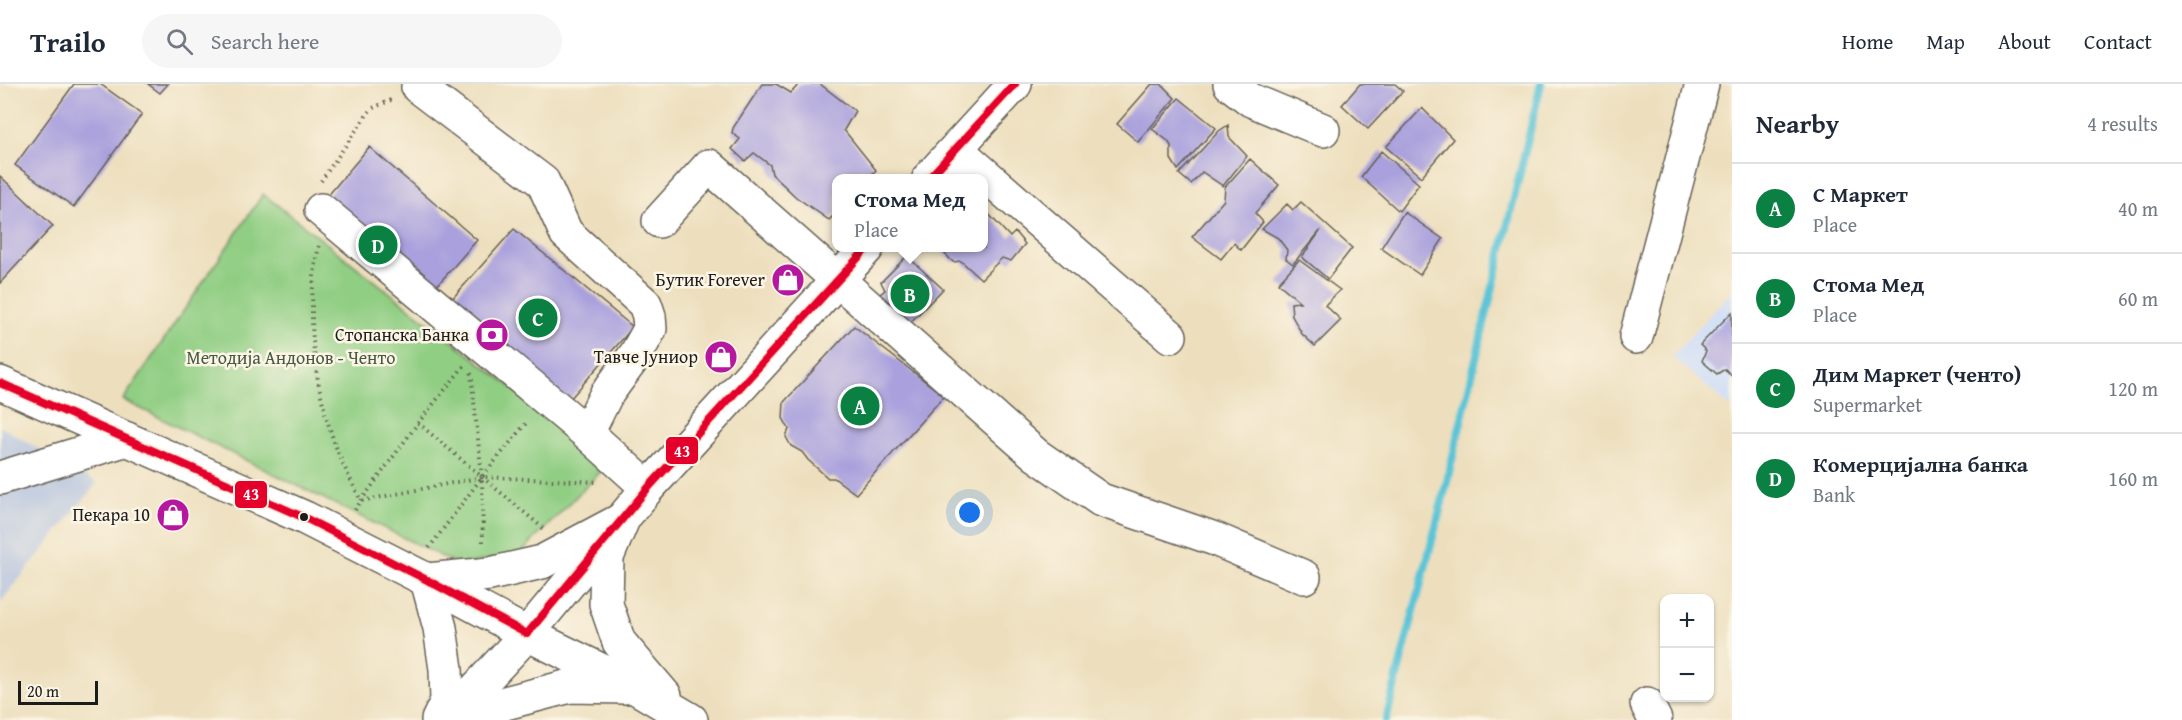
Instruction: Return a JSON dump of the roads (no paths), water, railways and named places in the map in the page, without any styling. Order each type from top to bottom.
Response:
[{"type":"street","points":[[933,174],[1014,84]]},
{"type":"street","points":[[1230,84],[1251,100],[1323,130]]},
{"type":"street","points":[[1636,338],[1702,84]]},
{"type":"street","points":[[418,87],[543,182],[566,233],[645,304],[650,329],[636,354],[606,395],[587,433]]},
{"type":"street","points":[[956,149],[985,174]]},
{"type":"street","points":[[659,221],[709,166],[1036,455],[1101,500],[1215,539],[1304,577]]},
{"type":"street","points":[[988,177],[1170,336]]},
{"type":"street","points":[[321,226],[587,433],[641,482]]},
{"type":"street","points":[[686,717],[619,642],[606,604],[607,557],[641,482],[863,252]]},
{"type":"street","points":[[0,383],[305,519],[426,566],[527,634],[634,687],[686,717]]},
{"type":"street","points":[[0,478],[127,439]]},
{"type":"street","points":[[426,566],[490,574],[542,562],[623,519]]},
{"type":"street","points":[[447,720],[527,634],[623,519]]},
{"type":"street","points":[[426,566],[440,628],[446,669],[447,701],[438,720]]},
{"type":"street","points":[[468,720],[505,703],[570,686],[634,687]]},
{"type":"waterway","points":[[1386,720],[1443,498],[1541,84]]},
{"type":"place","name":"Комерцијална банка","points":[[378,245]]},
{"type":"place","name":"Бутик Forever","points":[[788,280]]},
{"type":"place","name":"Стома Мед","points":[[910,294]]},
{"type":"place","name":"Дим Маркет (ченто)","points":[[538,318]]},
{"type":"place","name":"Стопанска Банка","points":[[492,335]]},
{"type":"place","name":"Тавче Јуниор","points":[[721,357]]},
{"type":"place","name":"С Маркет","points":[[860,406]]},
{"type":"place","name":"Пекара 10","points":[[173,515]]},
{"type":"park label","name":"Методија Андонов - Ченто","points":[[291,358]]}]
